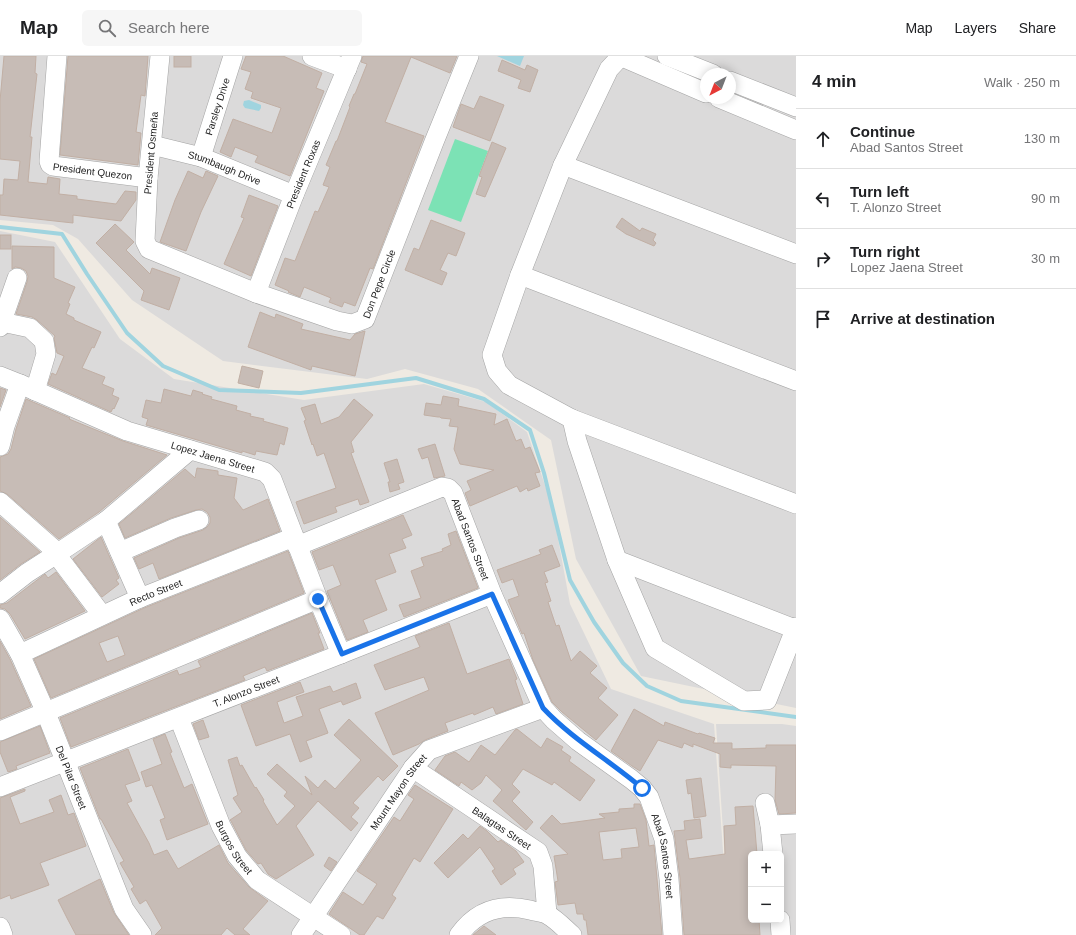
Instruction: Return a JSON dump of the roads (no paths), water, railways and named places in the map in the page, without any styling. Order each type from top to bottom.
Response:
[{"type":"street","name":"President Quezon","points":[[57,56],[50,164],[53,166],[148,178]]},
{"type":"street","name":"President Osmeña","points":[[148,249],[145,241],[148,178],[160,56]]},
{"type":"street","name":"Parsley Drive","points":[[201,157],[233,56]]},
{"type":"street","points":[[312,56],[349,63]]},
{"type":"street","name":"Don Pepe Circle","points":[[148,249],[256,293],[337,322],[352,324],[365,319],[469,56]]},
{"type":"street","points":[[700,90],[620,56],[609,69],[563,165],[520,275],[492,355],[497,371],[509,385],[572,419],[796,504]]},
{"type":"street","points":[[667,56],[700,69]]},
{"type":"street","name":"President Roxas","points":[[256,293],[294,195],[349,63]]},
{"type":"street","points":[[736,83],[796,107]]},
{"type":"street","points":[[733,104],[796,130]]},
{"type":"street","name":"Stumbaugh Drive","points":[[152,145],[201,157],[294,195]]},
{"type":"street","points":[[563,165],[796,254]]},
{"type":"street","points":[[520,275],[796,381]]},
{"type":"street","points":[[0,446],[5,426],[46,354],[44,341],[30,328],[1,324],[17,278]]},
{"type":"street","name":"Lopez Jaena Street","points":[[0,376],[127,431],[265,472],[272,479],[318,599],[342,654]]},
{"type":"street","points":[[572,419],[577,441],[617,560],[655,648],[744,700],[767,700],[796,628],[617,560]]},
{"type":"street","points":[[0,594],[27,573],[106,521],[190,450]]},
{"type":"street","name":"Recto Street","points":[[20,654],[140,598],[296,542],[442,487],[448,488]]},
{"type":"street","name":"Abad Santos Street","points":[[448,488],[453,493],[492,594],[543,708],[578,741],[631,779],[642,788],[649,797],[664,839],[669,879],[673,935]]},
{"type":"street","points":[[0,502],[57,553],[102,616]]},
{"type":"street","points":[[120,552],[175,528],[199,520]]},
{"type":"street","points":[[106,521],[140,598]]},
{"type":"street","name":"T. Alonzo Street","points":[[0,787],[492,594]]},
{"type":"street","points":[[0,731],[318,599]]},
{"type":"street","name":"Del Pilar Street","points":[[0,620],[20,654],[46,713],[124,909],[142,935]]},
{"type":"street","name":"Mount Mayon Street","points":[[301,935],[413,768],[429,750],[543,708]]},
{"type":"street","name":"Burgos Street","points":[[179,718],[221,826],[237,856],[257,880],[341,935]]},
{"type":"street","name":"Balagtas Street","points":[[413,768],[538,852],[543,866],[547,914]]},
{"type":"street","points":[[765,803],[770,825],[773,851]]},
{"type":"street","points":[[770,825],[796,824]]},
{"type":"street","points":[[459,935],[467,924],[482,913],[495,909],[518,907],[547,914],[572,935]]},
{"type":"street","points":[[780,923],[782,935]]},
{"type":"street","points":[[0,927],[3,935]]},
{"type":"water","points":[[497,56],[524,56],[520,66]]},
{"type":"water","points":[[249,100],[261,105],[259,111],[245,108],[243,105],[244,101]]},
{"type":"waterway","points":[[0,227],[62,234],[127,333],[163,366],[219,390],[301,393],[416,378],[484,399],[530,430],[544,473],[570,580],[594,622],[623,663],[647,686],[681,701],[796,717]]}]
